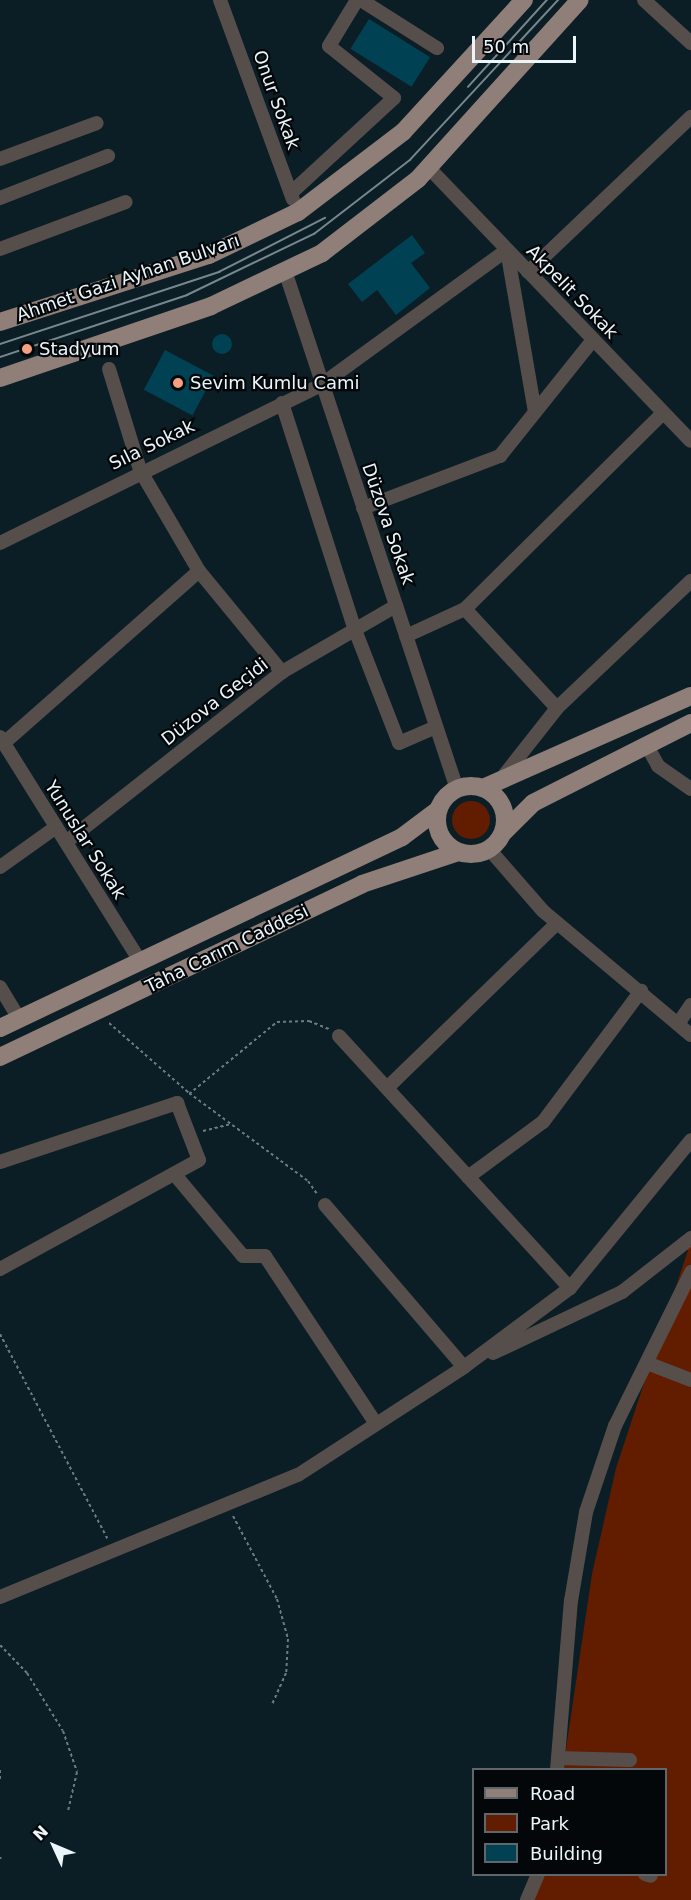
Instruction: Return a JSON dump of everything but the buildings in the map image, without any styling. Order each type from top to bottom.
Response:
[{"type":"main road","name":"Ahmet Gazi Ayhan Bulvarı","points":[[0,321],[209,255],[298,212],[402,132],[524,0]]},
{"type":"main road","points":[[0,378],[211,306],[322,253],[429,168],[580,0]]},
{"type":"main road","points":[[691,696],[491,786],[457,789],[438,810],[439,834],[458,852],[489,849],[532,803],[691,723]]},
{"type":"main road","points":[[491,786],[502,806],[503,833]]},
{"type":"main road","name":"Taha Carım Caddesi","points":[[0,1028],[402,837],[438,810]]},
{"type":"main road","name":"Taha Carım Caddesi","points":[[0,1057],[362,884],[458,852]]},
{"type":"street","name":"Onur Sokak","points":[[220,0],[298,212]]},
{"type":"street","points":[[644,0],[691,42]]},
{"type":"street","points":[[291,193],[394,98],[328,46],[356,1],[437,48]]},
{"type":"street","points":[[528,272],[691,117]]},
{"type":"street","points":[[0,159],[97,123]]},
{"type":"street","points":[[0,198],[108,156]]},
{"type":"street","name":"Akpelit Sokak","points":[[429,168],[691,441]]},
{"type":"street","points":[[0,249],[126,201]]},
{"type":"street","points":[[507,250],[535,412]]},
{"type":"street","name":"Sıla Sokak","points":[[0,543],[140,470],[321,385],[507,250]]},
{"type":"street","name":"Düzova Sokak","points":[[285,271],[457,789]]},
{"type":"street","points":[[363,508],[500,456],[594,340]]},
{"type":"street","points":[[109,369],[140,470],[199,571],[282,672]]},
{"type":"street","points":[[282,403],[355,630],[399,743],[436,727]]},
{"type":"street","points":[[406,636],[465,609],[663,413]]},
{"type":"street","points":[[2,740],[199,571]]},
{"type":"street","points":[[491,786],[557,708],[691,581]]},
{"type":"street","name":"Düzova Geçidi","points":[[66,842],[282,672],[396,606]]},
{"type":"street","points":[[465,609],[557,708]]},
{"type":"street","name":"Yunuslar Sokak","points":[[2,740],[140,961]]},
{"type":"street","points":[[646,744],[658,766],[691,789]]},
{"type":"street","points":[[0,867],[56,827]]},
{"type":"street","points":[[489,849],[557,923],[691,1035]]},
{"type":"street","points":[[387,1088],[557,923]]},
{"type":"street","points":[[0,987],[19,1019]]},
{"type":"street","points":[[468,1177],[543,1122],[640,991]]},
{"type":"street","points":[[678,1024],[691,1005]]},
{"type":"street","points":[[339,1036],[570,1288]]},
{"type":"street","points":[[0,1162],[177,1103],[199,1160],[176,1176],[0,1269]]},
{"type":"street","points":[[0,1597],[114,1553],[298,1475],[464,1367],[570,1288],[691,1140]]},
{"type":"street","points":[[176,1176],[243,1256],[265,1256],[376,1424]]},
{"type":"street","points":[[325,1205],[464,1367]]},
{"type":"street","points":[[464,1367],[622,1292],[691,1238]]},
{"type":"street","points":[[630,1760],[557,1764],[571,1601],[586,1512],[615,1426],[691,1272]]},
{"type":"street","points":[[647,1363],[691,1380]]},
{"type":"street","points":[[527,1900],[538,1876]]},
{"type":"path","points":[[96,1011],[189,1093],[308,1181],[325,1205]]},
{"type":"path","points":[[189,1093],[277,1022],[309,1020],[339,1036]]},
{"type":"path","points":[[189,1134],[232,1124]]},
{"type":"path","points":[[0,1334],[114,1553]]},
{"type":"path","points":[[227,1506],[277,1599],[288,1639],[286,1673],[272,1705]]},
{"type":"path","points":[[0,1645],[27,1673],[63,1731],[77,1772],[68,1810]]},
{"type":"path","points":[[0,1770],[0,1779]]},
{"type":"green space","points":[[471,801],[478,802],[484,807],[489,813],[489,827],[484,833],[478,838],[471,839],[464,838],[458,833],[453,827],[452,820],[453,813],[458,807],[464,802]]},
{"type":"green space","points":[[691,1241],[691,1900],[530,1900],[538,1876],[667,1876],[667,1768],[563,1768],[592,1574],[616,1468]]},
{"type":"tram line","points":[[468,87],[547,0]]},
{"type":"tram line","points":[[0,357],[187,295],[314,234],[410,160],[558,0]]},
{"type":"tram line","points":[[0,344],[219,272],[325,218]]},
{"type":"place","name":"Stadyum","points":[[27,349]]},
{"type":"place","name":"Sevim Kumlu Cami","points":[[178,383]]}]
